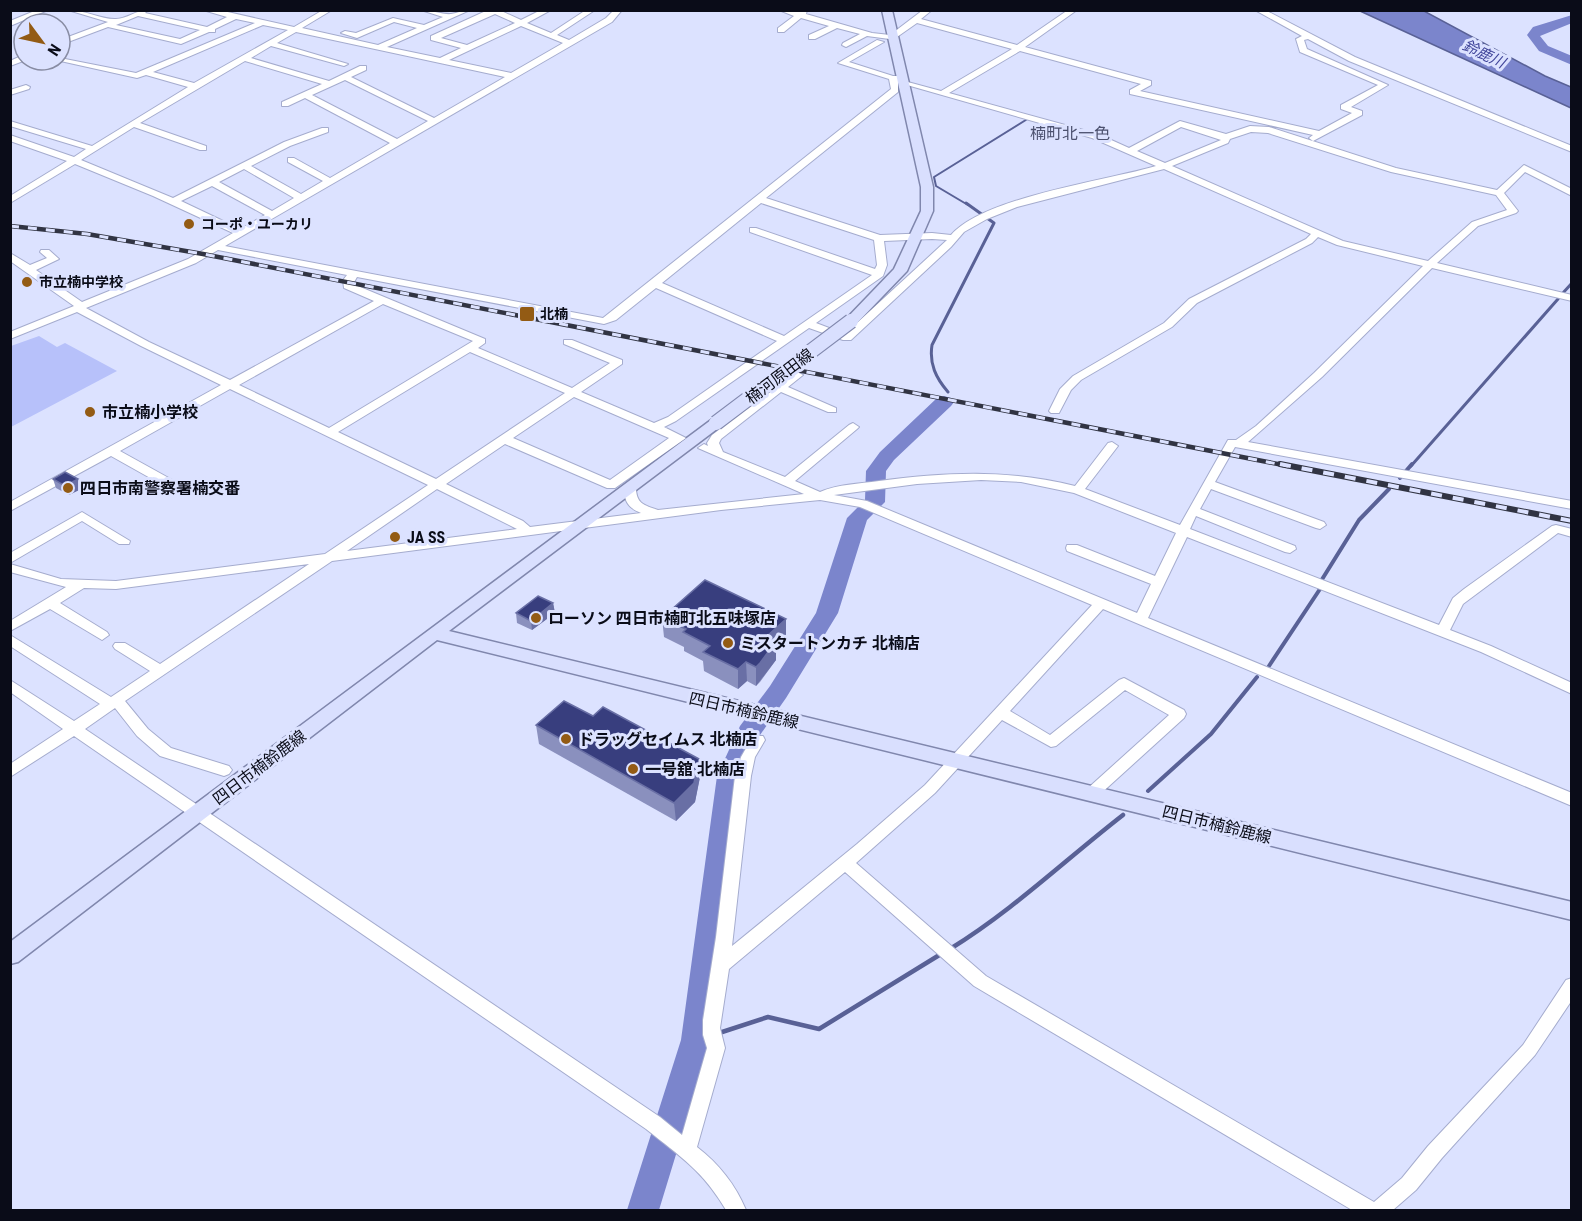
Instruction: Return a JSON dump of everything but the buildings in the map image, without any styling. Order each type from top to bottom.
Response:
[{"type":"main road","name":"楠河原田線","points":[[435,633],[851,321],[900,271],[927,211],[927,187],[900,80],[887,10]]},
{"type":"main road","name":"四日市楠鈴鹿線","points":[[13,950],[435,633],[1572,911]]},
{"type":"street","points":[[10,25],[45,10]]},
{"type":"street","points":[[71,10],[112,24],[206,47]]},
{"type":"street","points":[[206,10],[512,76]]},
{"type":"street","points":[[249,19],[267,10]]},
{"type":"street","points":[[10,200],[73,159],[195,86],[247,59],[329,10]]},
{"type":"street","points":[[424,10],[450,17]]},
{"type":"street","points":[[380,47],[467,10]]},
{"type":"street","points":[[442,60],[548,10]]},
{"type":"street","points":[[551,36],[592,10]]},
{"type":"street","points":[[10,336],[179,267],[609,20],[619,10]]},
{"type":"street","points":[[782,10],[802,13],[866,34],[893,37],[929,10]]},
{"type":"street","points":[[943,93],[1017,49],[1074,10]]},
{"type":"street","points":[[1258,10],[1352,59],[1572,149]]},
{"type":"street","points":[[469,48],[434,38],[493,11],[569,43]]},
{"type":"street","points":[[72,38],[141,12],[235,35]]},
{"type":"street","points":[[781,30],[802,13]]},
{"type":"street","points":[[181,42],[235,16]]},
{"type":"street","points":[[308,23],[357,36],[393,20],[425,28]]},
{"type":"street","points":[[916,20],[1017,49],[1148,82],[1133,92],[1192,116],[1226,136],[1250,129],[1271,127],[1394,170],[1499,193],[1513,211],[1475,224],[1318,375],[1240,444]]},
{"type":"street","points":[[72,62],[132,75],[147,72],[263,22]]},
{"type":"street","points":[[812,38],[836,26]]},
{"type":"street","points":[[846,45],[866,34]]},
{"type":"street","points":[[1306,37],[1300,39],[1303,50],[1384,85],[1344,107],[1359,113],[1306,141]]},
{"type":"street","points":[[880,42],[842,63],[1095,136],[1351,246],[1572,298]]},
{"type":"street","points":[[272,44],[344,64]]},
{"type":"street","points":[[247,59],[330,84]]},
{"type":"street","points":[[285,104],[363,68]]},
{"type":"street","points":[[147,72],[195,86]]},
{"type":"street","points":[[345,76],[434,121]]},
{"type":"street","points":[[216,247],[353,275],[452,291],[604,321],[612,318],[895,90],[900,80]]},
{"type":"street","points":[[10,93],[26,87]]},
{"type":"street","points":[[305,95],[396,142]]},
{"type":"street","points":[[1131,150],[1192,116],[1322,134]]},
{"type":"street","points":[[10,123],[91,148]]},
{"type":"street","points":[[134,124],[203,148]]},
{"type":"street","points":[[10,137],[25,128]]},
{"type":"street","points":[[174,201],[287,144],[325,130]]},
{"type":"street","points":[[759,199],[879,238],[951,237],[987,216],[1060,191],[1166,166],[1225,141],[1226,136]]},
{"type":"street","points":[[10,137],[73,159],[174,201],[241,233]]},
{"type":"street","points":[[291,160],[329,181]]},
{"type":"street","points":[[243,166],[301,198]]},
{"type":"street","points":[[1499,193],[1524,168],[1572,193]]},
{"type":"street","points":[[212,182],[272,215]]},
{"type":"street","points":[[10,190],[20,194]]},
{"type":"street","points":[[753,230],[879,274]]},
{"type":"street","points":[[1055,411],[1066,389],[1077,378],[1168,325],[1193,301],[1260,268],[1309,241],[1317,233]]},
{"type":"street","points":[[809,324],[847,338],[948,245],[951,237]]},
{"type":"street","points":[[655,427],[672,419],[879,274],[882,265],[879,238]]},
{"type":"street","points":[[30,269],[54,259],[45,252]]},
{"type":"street","points":[[10,256],[80,308],[145,345],[438,484],[519,524],[528,532]]},
{"type":"street","points":[[330,432],[482,340],[348,286],[348,280],[353,275]]},
{"type":"street","points":[[654,283],[785,340]]},
{"type":"street","points":[[10,507],[383,300]]},
{"type":"street","points":[[10,772],[618,362],[568,342]]},
{"type":"street","points":[[469,348],[679,437],[612,485],[504,439]]},
{"type":"street","points":[[718,453],[713,443],[716,437],[797,375]]},
{"type":"street","points":[[781,387],[832,410]]},
{"type":"street","points":[[788,482],[853,427]]},
{"type":"street","points":[[1140,620],[1184,529],[1232,442],[1572,506]]},
{"type":"street","points":[[1078,490],[1112,446]]},
{"type":"street","points":[[704,448],[820,496],[869,507],[1572,800]]},
{"type":"street","points":[[111,451],[172,485]]},
{"type":"street","points":[[10,568],[41,579],[80,585],[128,584],[660,514],[820,496],[832,491],[934,479],[999,477],[1034,480],[1078,490],[1184,529],[1486,649],[1572,689]]},
{"type":"street","points":[[1208,484],[1320,525]]},
{"type":"street","points":[[630,487],[630,497],[635,506],[660,514]]},
{"type":"street","points":[[1194,511],[1290,549]]},
{"type":"street","points":[[10,559],[82,516],[124,541]]},
{"type":"street","points":[[1442,632],[1458,601],[1469,592],[1556,529],[1572,532]]},
{"type":"street","points":[[1072,548],[1158,582]]},
{"type":"street","points":[[10,581],[24,573]]},
{"type":"street","points":[[10,627],[80,585]]},
{"type":"street","points":[[50,603],[102,635]]},
{"type":"street","points":[[721,965],[846,863],[930,789],[1101,603]]},
{"type":"street","points":[[10,639],[114,703],[146,735],[172,755],[213,764],[224,770]]},
{"type":"street","points":[[120,646],[160,671]]},
{"type":"street","points":[[1002,713],[1051,742],[1124,682],[1179,714],[1092,793]]},
{"type":"street","points":[[10,685],[652,1123],[707,1166],[720,1182],[736,1210]]},
{"type":"street","points":[[683,1146],[716,1048],[712,1035],[742,776],[748,757],[758,740]]},
{"type":"street","points":[[846,863],[980,981],[1369,1210]]},
{"type":"street","points":[[1379,1210],[1409,1184],[1435,1152],[1529,1050],[1572,986]]},
{"type":"shaded area","points":[[39,336],[57,347],[65,343],[117,371],[11,427],[11,346]]},
{"type":"water","name":"鈴鹿川","points":[[1360,11],[1424,11],[1545,76],[1571,87],[1571,108]]},
{"type":"waterway","points":[[1572,19],[1538,30],[1533,35],[1543,48],[1572,61]]},
{"type":"waterway","points":[[968,205],[936,186],[934,177],[1029,118]]},
{"type":"waterway","points":[[948,392],[934,370],[932,345],[994,223],[966,203]]},
{"type":"waterway","points":[[1562,294],[1572,283]]},
{"type":"waterway","points":[[1411,466],[1558,299]]},
{"type":"waterway","points":[[643,1210],[696,1040],[730,776],[749,732],[778,692],[827,613],[857,518],[875,502],[876,471],[887,456],[944,402]]},
{"type":"waterway","points":[[1400,478],[1412,464]]},
{"type":"waterway","points":[[1269,666],[1320,589],[1321,581],[1359,520],[1389,489]]},
{"type":"waterway","points":[[1148,791],[1211,734],[1257,677]]},
{"type":"waterway","points":[[950,949],[1017,902],[1123,815]]},
{"type":"waterway","points":[[716,1034],[768,1017],[819,1029],[941,954]]},
{"type":"waterway","points":[[696,1040],[706,1037]]},
{"type":"railway","points":[[10,226],[87,234],[203,254],[1288,466]]},
{"type":"railway","points":[[1280,464],[1572,521]]},
{"type":"place","name":"コーポ・ユーカリ","points":[[189,224]]},
{"type":"place","name":"市立楠中学校","points":[[27,282]]},
{"type":"place","name":"北楠","points":[[527,314]]},
{"type":"place","name":"市立楠小学校","points":[[90,412]]},
{"type":"place","name":"四日市南警察署楠交番","points":[[68,488]]},
{"type":"place","name":"JA SS","points":[[395,537]]},
{"type":"place","name":"ローソン 四日市楠町北五味塚店","points":[[536,618]]},
{"type":"place","name":"ミスタートンカチ 北楠店","points":[[728,643]]},
{"type":"place","name":"ドラッグセイムス 北楠店","points":[[566,739]]},
{"type":"place","name":"一号舘 北楠店","points":[[633,769]]},
{"type":"district","name":"楠町北一色","points":[[1070,133]]}]
